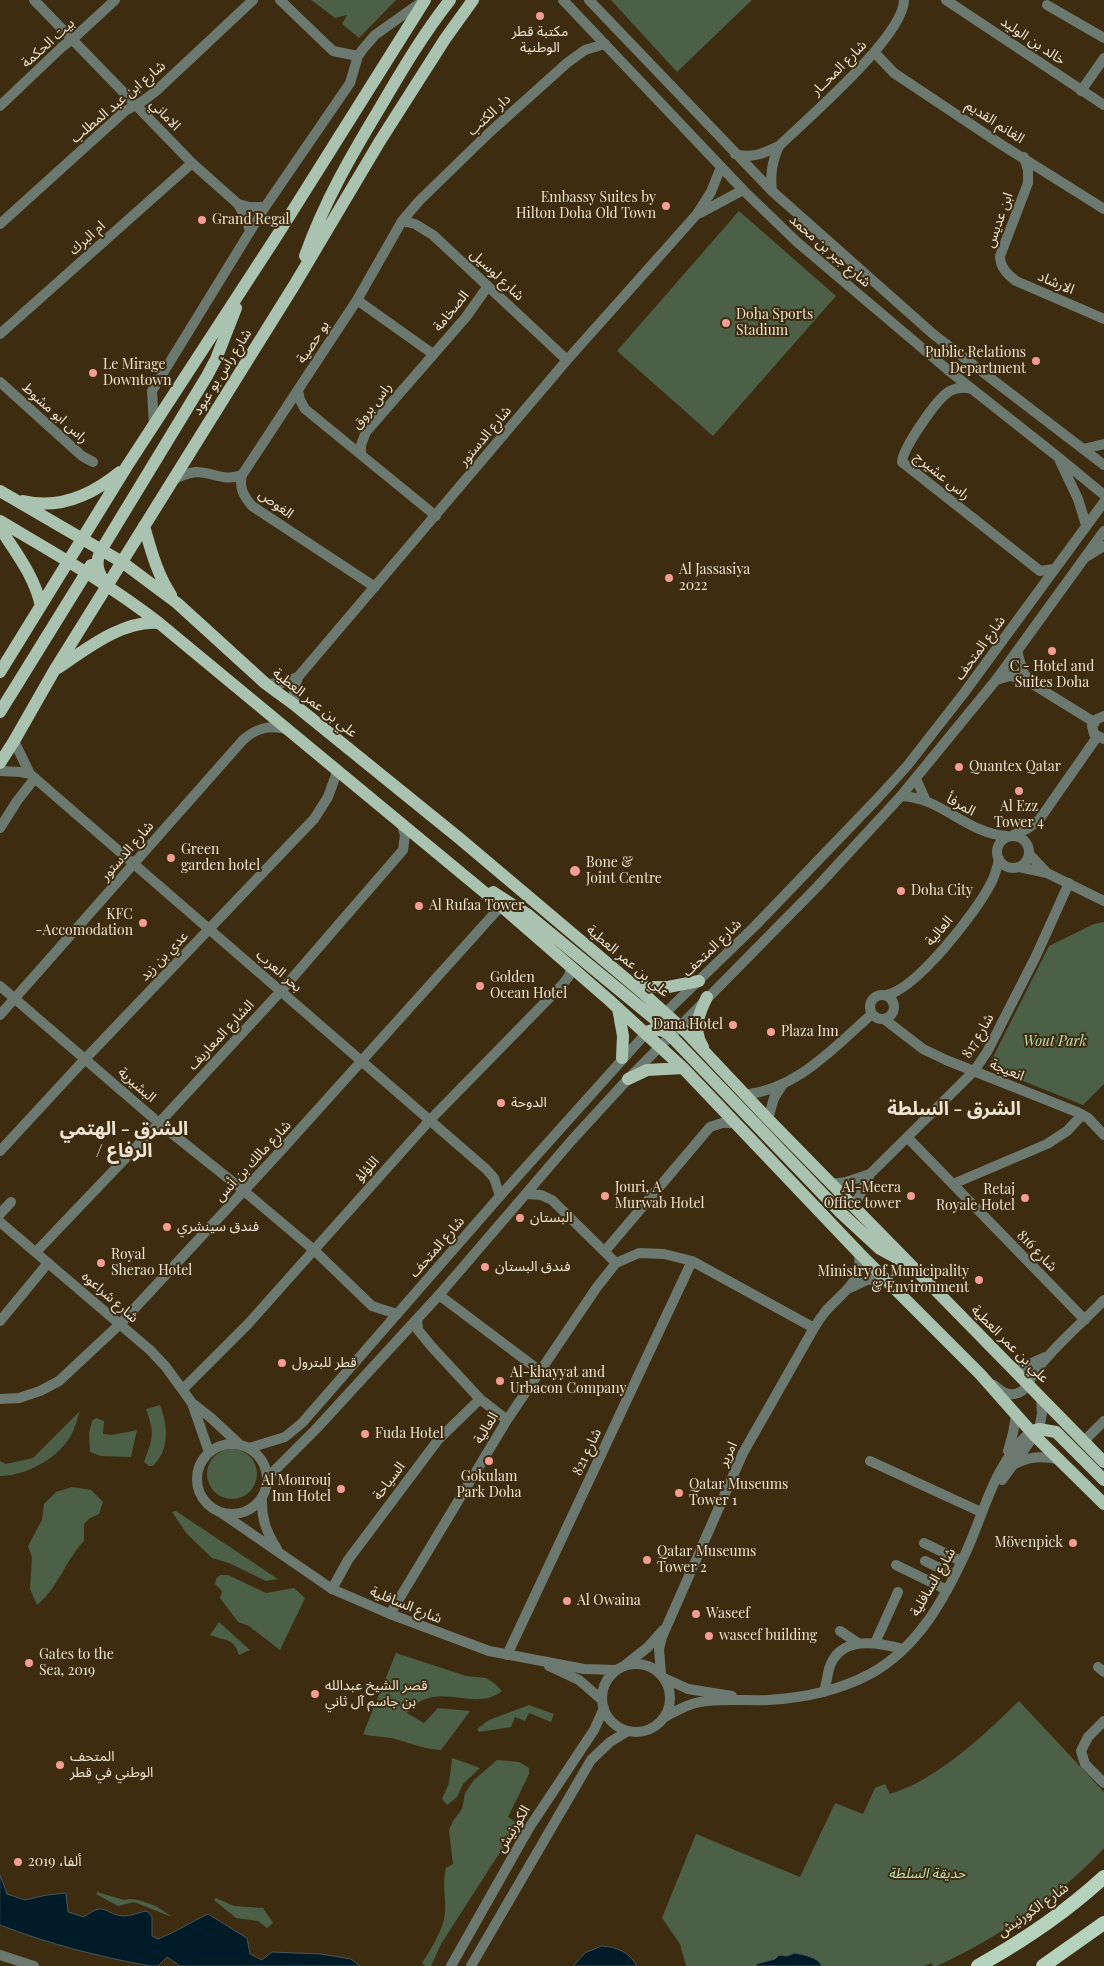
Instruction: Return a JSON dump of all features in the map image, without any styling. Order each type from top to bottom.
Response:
[{"type":"highway","name":"شارع الكورنيش","points":[[978,1966],[1052,1919],[1104,1876]]},
{"type":"highway","points":[[1043,1966],[1104,1923]]},
{"type":"main road","name":"شارع رأس بو عبود","points":[[0,672],[127,466],[247,281],[424,0]]},
{"type":"main road","points":[[295,284],[318,222],[348,160],[405,65],[450,0]]},
{"type":"main road","name":"شارع رأس بو عبود","points":[[0,762],[170,482],[295,284],[380,141],[473,2]]},
{"type":"main road","points":[[107,586],[98,569],[97,561],[101,549],[207,376],[223,343],[247,281]]},
{"type":"main road","points":[[13,499],[32,503],[52,504],[71,500],[89,493],[108,482],[127,466]]},
{"type":"main road","name":"علي بن عمر العطية","points":[[0,491],[122,562],[177,603],[266,684],[296,706],[459,838],[637,987],[661,1017]]},
{"type":"main road","points":[[0,521],[87,572],[128,599],[159,623],[501,906],[618,1008],[683,1068],[859,1253],[980,1374],[1016,1415],[1035,1432],[1058,1459],[1104,1504]]},
{"type":"main road","points":[[144,526],[159,574],[177,603]]},
{"type":"main road","points":[[0,528],[36,587],[41,606]]},
{"type":"main road","points":[[0,712],[87,572],[93,557],[90,547],[83,538]]},
{"type":"main road","points":[[54,671],[91,645],[118,631],[140,622],[159,623]]},
{"type":"main road","points":[[474,884],[509,901],[661,1017],[675,1030],[840,1212],[888,1255],[913,1266]]},
{"type":"main road","points":[[637,987],[668,987],[699,981]]},
{"type":"main road","points":[[707,997],[698,1018],[697,1031],[700,1042],[708,1055]]},
{"type":"main road","points":[[618,1008],[623,1036],[622,1058]]},
{"type":"main road","points":[[645,1033],[655,1029],[675,1030]]},
{"type":"main road","name":"علي بن عمر العطية","points":[[675,1030],[708,1055],[768,1120],[1104,1462]]},
{"type":"main road","points":[[628,1079],[647,1070],[683,1068]]},
{"type":"main road","points":[[1035,1432],[1056,1432],[1104,1480]]},
{"type":"street","name":"الاماني","points":[[34,0],[192,163],[238,204],[250,230]]},
{"type":"street","name":"بيت الحكمة","points":[[0,106],[115,0]]},
{"type":"street","name":"شارع ابن عبد المطلب","points":[[0,224],[125,111],[156,91],[253,0]]},
{"type":"street","points":[[280,0],[333,51],[358,56]]},
{"type":"street","name":"شارع رأس بو عبود","points":[[154,426],[152,391],[250,230],[350,83],[358,56],[375,35],[424,0]]},
{"type":"street","name":"شارع جبر بن محمد","points":[[563,0],[743,190],[797,242],[948,370],[1104,496]]},
{"type":"street","name":"شارع جبر بن محمد","points":[[589,0],[772,191],[933,334],[1104,465]]},
{"type":"street","name":"شارع المحــار","points":[[772,191],[770,173],[779,146],[875,53],[891,32],[904,6],[904,0]]},
{"type":"street","name":"خالد بن الوليد","points":[[946,0],[1024,50],[1104,105]]},
{"type":"street","points":[[1046,5],[1104,38]]},
{"type":"street","name":"دار الكتب","points":[[402,221],[419,201],[490,132],[567,63],[585,50],[605,44]]},
{"type":"street","name":"الغانم القديم","points":[[875,53],[894,74],[1104,209]]},
{"type":"street","points":[[1081,91],[1104,58]]},
{"type":"street","name":"شارع المحــار","points":[[735,154],[744,157],[753,156],[779,146]]},
{"type":"street","name":"ابن عديس","points":[[1002,266],[1000,256],[1028,183],[1028,170],[1024,157]]},
{"type":"street","name":"ام البرك","points":[[0,334],[192,163]]},
{"type":"street","name":"شارع الدستور","points":[[298,677],[567,360],[697,214],[711,192],[722,167]]},
{"type":"street","name":"ابن عديس","points":[[1028,183],[1035,176],[1046,172]]},
{"type":"street","name":"شارع الدستور","points":[[697,214],[743,190]]},
{"type":"street","points":[[238,204],[250,207],[265,207]]},
{"type":"street","name":"شارع لوسيل","points":[[402,221],[415,224],[433,236],[567,360]]},
{"type":"street","name":"بو حصية","points":[[242,475],[357,300],[402,221]]},
{"type":"street","name":"الارشاد","points":[[1002,266],[1008,275],[1016,281],[1104,319]]},
{"type":"street","name":"الصخامة","points":[[434,354],[466,317],[488,286]]},
{"type":"street","points":[[357,300],[434,354]]},
{"type":"street","name":"راس بروق","points":[[361,454],[361,445],[366,432],[434,354]]},
{"type":"street","name":"راس ابو مشوط","points":[[0,382],[82,456],[92,462]]},
{"type":"street","name":"راس عشيرج","points":[[972,389],[965,387],[956,388],[942,397],[905,450],[902,462],[1040,571],[1054,570]]},
{"type":"street","name":"راس بروق","points":[[298,390],[300,400],[306,409],[361,454]]},
{"type":"street","points":[[1083,449],[1104,444]]},
{"type":"street","points":[[361,454],[436,516]]},
{"type":"street","points":[[1058,457],[1071,482],[1086,525]]},
{"type":"street","points":[[170,482],[185,474],[196,472],[226,478],[242,475]]},
{"type":"street","name":"الغوص","points":[[242,475],[241,490],[252,506],[375,587]]},
{"type":"street","name":"شارع المتحف","points":[[249,1448],[285,1438],[295,1430],[645,1033],[762,918],[889,786],[964,693],[1104,502]]},
{"type":"street","points":[[267,1478],[262,1460],[249,1448],[227,1443],[217,1446],[209,1452],[199,1466],[197,1485],[205,1502],[220,1512],[228,1514],[243,1512],[257,1504],[262,1497],[267,1478],[317,1428],[439,1295],[572,1140],[675,1030],[818,886],[902,796],[996,680],[1081,560],[1104,531]]},
{"type":"street","points":[[1081,560],[1104,546]]},
{"type":"street","points":[[1017,651],[1023,672],[1033,683]]},
{"type":"street","points":[[996,680],[1015,676],[1033,683],[1094,722]]},
{"type":"street","points":[[266,684],[282,683],[298,677]]},
{"type":"street","points":[[296,706],[294,692],[298,677]]},
{"type":"street","points":[[1104,716],[1094,722],[1092,730],[1101,738],[1039,820],[1027,829],[1010,836],[999,844],[998,857],[1007,867],[1047,873],[1104,901]]},
{"type":"street","name":"شارع الدستور","points":[[0,1015],[250,733],[267,727],[286,729]]},
{"type":"street","name":"بحر العرب","points":[[14,741],[32,776],[490,1173],[498,1185],[500,1196]]},
{"type":"street","points":[[0,772],[21,772],[32,776],[0,828]]},
{"type":"street","name":"عدي بن زيد","points":[[0,1151],[314,819],[328,797],[337,772]]},
{"type":"street","name":"المرفأ","points":[[916,779],[926,801]]},
{"type":"street","name":"المرفأ","points":[[902,796],[926,801],[982,832],[1010,836]]},
{"type":"street","points":[[1016,867],[1028,859],[1039,820]]},
{"type":"street","name":"الشارع المعاريف","points":[[36,1252],[281,991],[403,850],[405,835],[402,825]]},
{"type":"street","name":"المرفأ","points":[[982,832],[998,857]]},
{"type":"street","points":[[1010,836],[1025,840],[1030,852],[1047,873]]},
{"type":"street","name":"العالية","points":[[990,885],[998,857]]},
{"type":"street","name":"العالية","points":[[894,1008],[903,989],[950,940],[990,885],[1016,867]]},
{"type":"street","name":"شارع 817","points":[[854,1207],[870,1174],[974,1071],[987,1052],[1036,956],[1069,883]]},
{"type":"street","name":"شارع مالك بن أنس","points":[[0,1400],[19,1398],[40,1391],[59,1381],[120,1324],[362,1062],[501,906]]},
{"type":"street","name":"اللؤلؤ","points":[[183,1389],[248,1324],[429,1121],[563,984],[571,968]]},
{"type":"street","name":"البشيرية","points":[[0,986],[86,1058],[159,1123],[314,1250],[372,1306],[397,1314]]},
{"type":"street","name":"العالية","points":[[886,995],[903,989]]},
{"type":"street","points":[[894,1008],[888,1017],[884,1019],[876,1018],[872,1014],[870,1006],[873,998],[886,995],[893,1001],[899,1030]]},
{"type":"street","points":[[744,1095],[761,1093],[799,1077],[812,1068],[872,1014]]},
{"type":"street","name":"انعيجة","points":[[884,1019],[923,1049],[1082,1115],[1104,1135]]},
{"type":"street","points":[[768,1120],[774,1098],[783,1084]]},
{"type":"street","points":[[953,1184],[1054,1141],[1082,1115]]},
{"type":"street","points":[[605,1251],[710,1127],[722,1123],[735,1123]]},
{"type":"street","name":"شارع 816","points":[[907,1137],[1085,1320]]},
{"type":"street","name":"شارع 817","points":[[832,1184],[846,1182],[870,1174]]},
{"type":"street","points":[[527,1194],[540,1195],[552,1200],[616,1263],[639,1252],[664,1254],[692,1261],[814,1328]]},
{"type":"street","points":[[0,1214],[11,1202]]},
{"type":"street","name":"شارع شراعوه","points":[[0,1222],[150,1350],[183,1389],[192,1403],[209,1452]]},
{"type":"street","name":"امرير","points":[[663,1676],[659,1650],[667,1626],[743,1453],[814,1328],[825,1312],[849,1288],[858,1272],[859,1253]]},
{"type":"street","name":"شارع 821","points":[[507,1655],[692,1261]]},
{"type":"street","points":[[0,1321],[48,1262]]},
{"type":"street","name":"العالية","points":[[390,1614],[507,1420],[597,1287],[616,1263]]},
{"type":"street","name":"امرير","points":[[849,1288],[866,1280],[885,1279]]},
{"type":"street","points":[[439,1295],[540,1371]]},
{"type":"street","points":[[980,1374],[1006,1394],[1019,1393],[1029,1384],[1033,1374],[1050,1355],[1104,1300]]},
{"type":"street","points":[[417,1319],[416,1326],[422,1335],[480,1399],[507,1420]]},
{"type":"street","points":[[1010,1366],[1025,1366],[1050,1355]]},
{"type":"street","points":[[1035,1432],[1042,1414],[1042,1398]]},
{"type":"street","name":"السياحة","points":[[332,1589],[348,1560],[438,1440],[480,1399]]},
{"type":"street","name":"شارع شراعوه","points":[[192,1403],[210,1417],[238,1444]]},
{"type":"street","points":[[1016,1415],[1008,1464],[1034,1456],[1058,1459]]},
{"type":"street","points":[[1084,1441],[1104,1421]]},
{"type":"street","name":"شارع السافلية","points":[[665,1717],[700,1701],[788,1698],[824,1692],[850,1684],[872,1673],[903,1649],[925,1625],[947,1590],[962,1561],[982,1512],[1008,1464],[1035,1432]]},
{"type":"street","points":[[870,1461],[982,1512]]},
{"type":"street","name":"شارع السافلية","points":[[262,1497],[262,1517],[278,1552]]},
{"type":"street","name":"شارع السافلية","points":[[220,1512],[332,1589],[390,1614],[478,1648],[507,1655],[584,1669],[620,1668]]},
{"type":"street","points":[[924,1543],[962,1561]]},
{"type":"street","points":[[924,1561],[954,1575]]},
{"type":"street","points":[[896,1565],[947,1590]]},
{"type":"street","points":[[875,1643],[898,1592]]},
{"type":"street","name":"امرير","points":[[620,1668],[648,1647],[667,1626]]},
{"type":"street","points":[[840,1631],[858,1643]]},
{"type":"street","points":[[824,1692],[829,1668],[834,1660],[848,1647],[858,1643],[875,1643],[903,1649]]},
{"type":"street","name":"شارع السافلية","points":[[534,1659],[579,1680],[603,1704]]},
{"type":"street","points":[[642,1664],[651,1667],[663,1676],[670,1694],[670,1703],[665,1717],[652,1729],[636,1732],[628,1731],[615,1725],[606,1714],[603,1704],[606,1683],[620,1668],[642,1664]]},
{"type":"street","name":"شارع السافلية","points":[[663,1676],[688,1689],[755,1700]]},
{"type":"street","name":"الكورنيش","points":[[451,1966],[529,1828],[594,1730],[603,1704]]},
{"type":"street","points":[[1104,1721],[1088,1737],[1081,1750],[1085,1764],[1104,1783]]},
{"type":"street","points":[[471,1966],[591,1760],[610,1742],[628,1731]]},
{"type":"street","points":[[0,1955],[34,1966]]},
{"type":"green space","points":[[311,0],[396,0],[359,38],[342,24],[347,15],[335,18]]},
{"type":"green space","points":[[611,0],[752,0],[677,72]]},
{"type":"green space","name":"Doha Sports Stadium","points":[[739,211],[836,296],[713,436],[617,351]]},
{"type":"green space","name":"Wout Park","points":[[1104,922],[1104,1084],[1083,1105],[988,1067],[1049,946],[1094,924]]},
{"type":"green space","points":[[160,1405],[166,1429],[165,1445],[159,1459],[153,1466],[149,1466],[144,1462],[152,1430],[146,1409]]},
{"type":"green space","points":[[80,1411],[72,1434],[64,1445],[49,1459],[20,1473],[0,1476],[0,1461],[6,1464],[33,1458]]},
{"type":"green space","points":[[96,1418],[104,1421],[103,1434],[112,1435],[137,1430],[131,1457],[101,1456],[90,1452],[89,1433],[92,1421]]},
{"type":"green space","points":[[232,1449],[241,1451],[252,1460],[257,1474],[255,1483],[246,1494],[232,1499],[223,1497],[212,1488],[207,1474],[209,1465],[218,1454]]},
{"type":"green space","points":[[72,1487],[91,1490],[103,1502],[99,1514],[90,1518],[84,1524],[84,1541],[51,1591],[37,1605],[30,1589],[32,1557],[28,1546],[42,1520],[44,1504],[56,1492]]},
{"type":"green space","points":[[176,1511],[278,1579],[266,1581],[229,1563],[212,1558],[187,1534],[172,1512]]},
{"type":"green space","points":[[220,1575],[228,1575],[266,1593],[294,1588],[305,1598],[280,1650],[249,1626],[238,1622],[220,1598],[222,1591],[215,1584],[216,1579]]},
{"type":"green space","points":[[219,1622],[250,1650],[239,1655],[231,1642],[210,1635]]},
{"type":"green space","points":[[396,1653],[466,1676],[486,1678],[502,1691],[491,1697],[479,1699],[442,1696],[430,1698],[418,1703],[407,1713],[424,1723],[438,1708],[470,1711],[441,1750],[391,1738],[363,1734]]},
{"type":"green space","name":"حديقة السلطة","points":[[1019,1701],[1104,1792],[1104,1848],[1086,1867],[1047,1900],[1005,1929],[937,1966],[933,1966],[932,1963],[924,1966],[686,1966],[680,1944],[662,1918],[696,1834],[800,1877],[835,1803],[863,1814],[875,1788],[885,1784],[890,1794],[936,1772],[985,1733]]},
{"type":"green space","points":[[529,1705],[554,1714],[551,1722],[529,1713],[525,1721],[515,1717],[511,1727],[479,1732],[477,1729],[489,1720]]},
{"type":"green space","points":[[452,1758],[480,1768],[463,1784],[457,1797],[447,1805],[442,1799],[449,1783]]},
{"type":"green space","points":[[497,1760],[519,1762],[529,1768],[529,1774],[508,1817],[520,1825],[441,1944],[431,1966],[425,1966],[422,1963],[436,1939],[444,1918],[446,1868],[453,1864],[449,1830],[462,1809],[465,1793],[474,1780]]},
{"type":"green space","points":[[97,1892],[124,1900],[139,1900],[156,1906],[172,1917],[134,1902],[118,1906],[96,1894]]},
{"type":"green space","points":[[216,1898],[234,1906],[263,1908],[273,1923],[267,1928],[258,1921],[236,1918],[214,1900]]},
{"type":"water","points":[[0,1875],[7,1894],[25,1900],[66,1893],[68,1912],[84,1917],[91,1912],[101,1909],[124,1916],[147,1911],[152,1917],[152,1936],[158,1939],[208,1914],[247,1938],[250,1954],[262,1960],[272,1952],[321,1954],[351,1959],[360,1966],[180,1966],[167,1957],[158,1966],[151,1966],[93,1954],[0,1925]]},
{"type":"water","points":[[602,1946],[622,1951],[637,1966],[573,1966],[585,1953]]},
{"type":"water","points":[[795,1953],[814,1958],[822,1966],[757,1966],[756,1964],[775,1959],[779,1955],[787,1956]]},
{"type":"place","name":"مكتبة قطر الوطنية","points":[[540,16]]},
{"type":"place","name":"Embassy Suites by Hilton Doha Old Town","points":[[666,206]]},
{"type":"place","name":"Grand Regal","points":[[202,220]]},
{"type":"place","name":"Doha Sports Stadium","points":[[726,323]]},
{"type":"place","name":"Public Relations Department","points":[[1036,361]]},
{"type":"place","name":"Le Mirage Downtown","points":[[93,373]]},
{"type":"place","name":"Al Jassasiya 2022","points":[[669,578]]},
{"type":"place","name":"C - Hotel and Suites Doha","points":[[1052,651]]},
{"type":"place","name":"Quantex Qatar","points":[[959,767]]},
{"type":"place","name":"Al Ezz Tower 4","points":[[1019,791]]},
{"type":"place","name":"Green garden hotel","points":[[171,858]]},
{"type":"place","name":"Bone & Joint Centre","points":[[575,871]]},
{"type":"place","name":"Doha City","points":[[901,891]]},
{"type":"place","name":"Al Rufaa Tower","points":[[419,906]]},
{"type":"place","name":"KFC -Accomodation","points":[[143,923]]},
{"type":"place","name":"Golden Ocean Hotel","points":[[480,986]]},
{"type":"place","name":"Dana Hotel","points":[[733,1025]]},
{"type":"place","name":"Plaza Inn","points":[[771,1032]]},
{"type":"place","name":"الدوحة","points":[[501,1103]]},
{"type":"place","name":"Jouri, A Murwab Hotel","points":[[605,1196]]},
{"type":"place","name":"Al-Meera Office tower","points":[[911,1196]]},
{"type":"place","name":"Retaj Royale Hotel","points":[[1025,1198]]},
{"type":"place","name":"البستان","points":[[520,1218]]},
{"type":"place","name":"فندق سينشري","points":[[167,1227]]},
{"type":"place","name":"Royal Sherao Hotel","points":[[101,1263]]},
{"type":"place","name":"فندق البستان","points":[[485,1267]]},
{"type":"place","name":"Ministry of Municipality & Environment","points":[[979,1280]]},
{"type":"place","name":"قطر للبترول","points":[[282,1363]]},
{"type":"place","name":"Al-khayyat and Urbacon Company","points":[[500,1381]]},
{"type":"place","name":"Fuda Hotel","points":[[365,1434]]},
{"type":"place","name":"Gokulam Park Doha","points":[[489,1461]]},
{"type":"place","name":"Al Mourouj Inn Hotel","points":[[341,1489]]},
{"type":"place","name":"Qatar Museums Tower 1","points":[[679,1493]]},
{"type":"place","name":"Mövenpick","points":[[1073,1543]]},
{"type":"place","name":"Qatar Museums Tower 2","points":[[647,1560]]},
{"type":"place","name":"Al Owaina","points":[[567,1601]]},
{"type":"place","name":"Waseef","points":[[696,1614]]},
{"type":"place","name":"waseef building","points":[[709,1636]]},
{"type":"place","name":"Gates to the Sea, 2019","points":[[29,1663]]},
{"type":"place","name":"قصر الشيخ عبدالله بن جاسم آل ثاني","points":[[315,1694]]},
{"type":"place","name":"المتحف الوطني في قطر","points":[[60,1765]]},
{"type":"place","name":"ألفا، 2019","points":[[18,1862]]},
{"type":"district","name":"الشرق - السلطة","points":[[954,1109]]},
{"type":"district","name":"الشرق - الهتمي / الرفاع","points":[[124,1140]]}]
